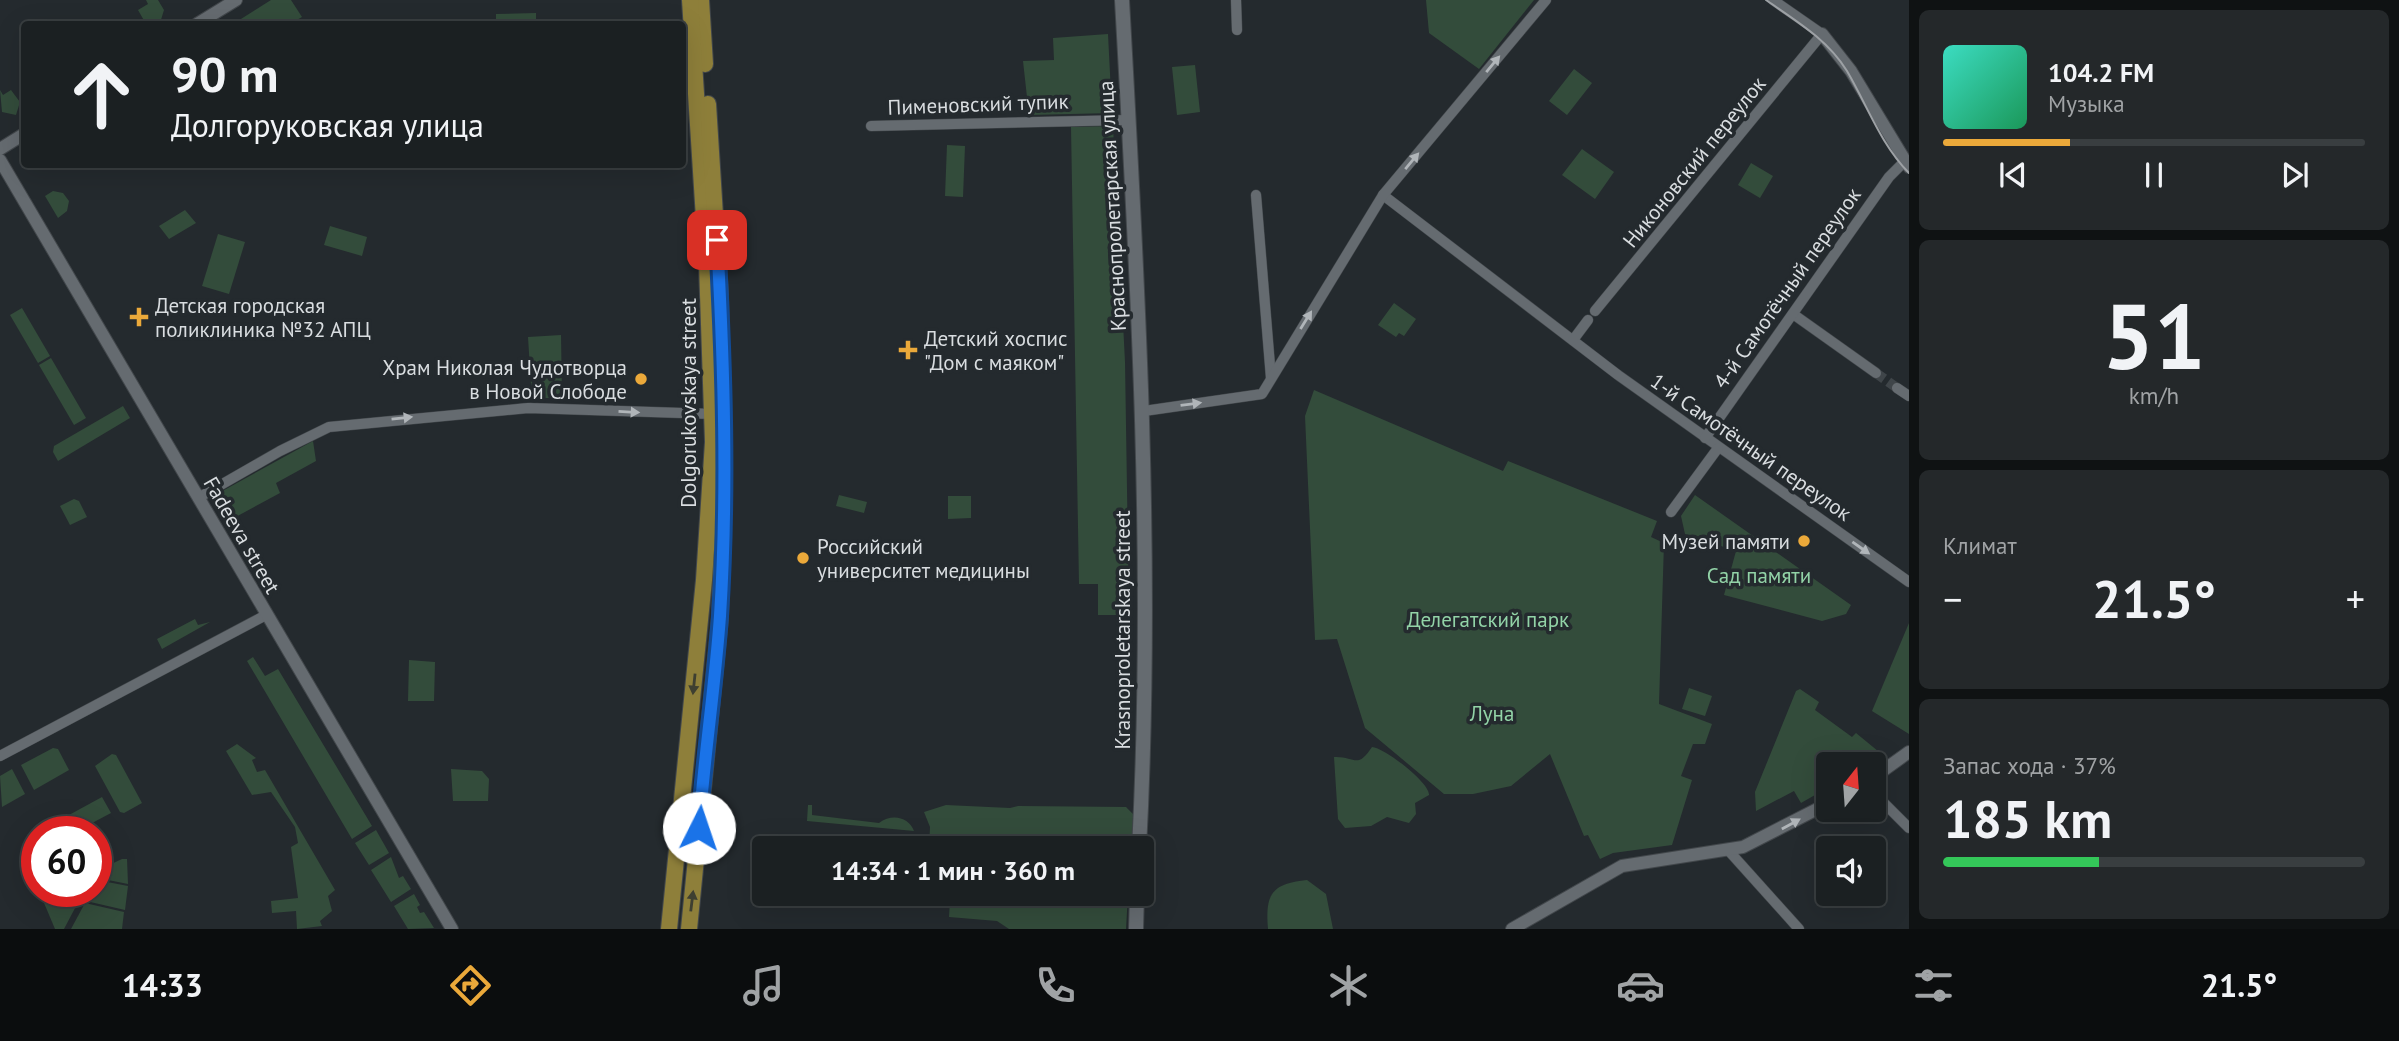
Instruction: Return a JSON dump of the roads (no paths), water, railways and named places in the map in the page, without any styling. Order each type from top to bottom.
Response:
[{"type":"main road","name":"Dolgorukovskaya street","points":[[669,929],[709,521],[713,414],[707,265],[690,0]]},
{"type":"main road","points":[[689,929],[720,618],[724,488],[723,373],[701,0]]},
{"type":"main road","name":"Краснопролетарская улица","points":[[1122,0],[1144,411]]},
{"type":"main road","name":"Krasnoproletarskaya street","points":[[1139,836],[1144,677],[1144,411]]},
{"type":"main road","points":[[1136,929],[1137,906]]},
{"type":"street","points":[[202,21],[236,0]]},
{"type":"street","points":[[1236,0],[1237,30]]},
{"type":"street","points":[[1144,411],[1257,396],[1263,392],[1383,195],[1546,0]]},
{"type":"street","points":[[1773,0],[1822,34],[1851,71],[1906,164]]},
{"type":"street","name":"Никоновский переулок","points":[[1594,311],[1632,269],[1822,34]]},
{"type":"street","name":"Пименовский тупик","points":[[871,126],[1128,120]]},
{"type":"street","points":[[0,149],[21,136]]},
{"type":"street","name":"Fadeeva street","points":[[0,160],[452,929]]},
{"type":"street","name":"4-й Самотёчный переулок","points":[[1705,438],[1889,177],[1906,164]]},
{"type":"street","points":[[1256,195],[1270,379]]},
{"type":"street","name":"1-й Самотёчный переулок","points":[[1383,195],[1573,341],[1909,582]]},
{"type":"street","points":[[1793,314],[1876,373]]},
{"type":"street","points":[[1573,341],[1588,320]]},
{"type":"street","points":[[1897,388],[1909,396]]},
{"type":"street","points":[[198,498],[315,431],[334,426],[516,408],[713,414]]},
{"type":"street","points":[[1671,512],[1718,447]]},
{"type":"street","points":[[700,616],[704,609],[711,607],[717,610],[720,618]]},
{"type":"street","points":[[0,756],[266,614]]},
{"type":"street","points":[[1886,768],[1909,752]]},
{"type":"street","points":[[1886,805],[1909,828]]},
{"type":"street","points":[[1512,929],[1612,871],[1643,860],[1728,850],[1762,839],[1816,810]]},
{"type":"street","points":[[678,826],[680,833],[687,837],[695,835],[699,828]]},
{"type":"street","points":[[1728,850],[1799,929]]},
{"type":"tunnel","points":[[1876,373],[1897,388]]},
{"type":"tram line","points":[[1766,0],[1810,31],[1830,49],[1847,71],[1890,150],[1909,173]]},
{"type":"place","name":"Детская городская поликлиника №32 АПЦ","points":[[139,317]]},
{"type":"place","name":"Детский хоспис \"Дом с маяком\"","points":[[908,350]]},
{"type":"place","name":"Храм Николая Чудотворца в Новой Слободе","points":[[641,379]]},
{"type":"place","name":"Музей памяти","points":[[1804,541]]},
{"type":"place","name":"Российский университет медицины","points":[[803,558]]},
{"type":"park label","name":"Сад памяти","points":[[1759,575]]},
{"type":"park label","name":"Делегатский парк","points":[[1488,619]]},
{"type":"park label","name":"Луна","points":[[1492,713]]}]
